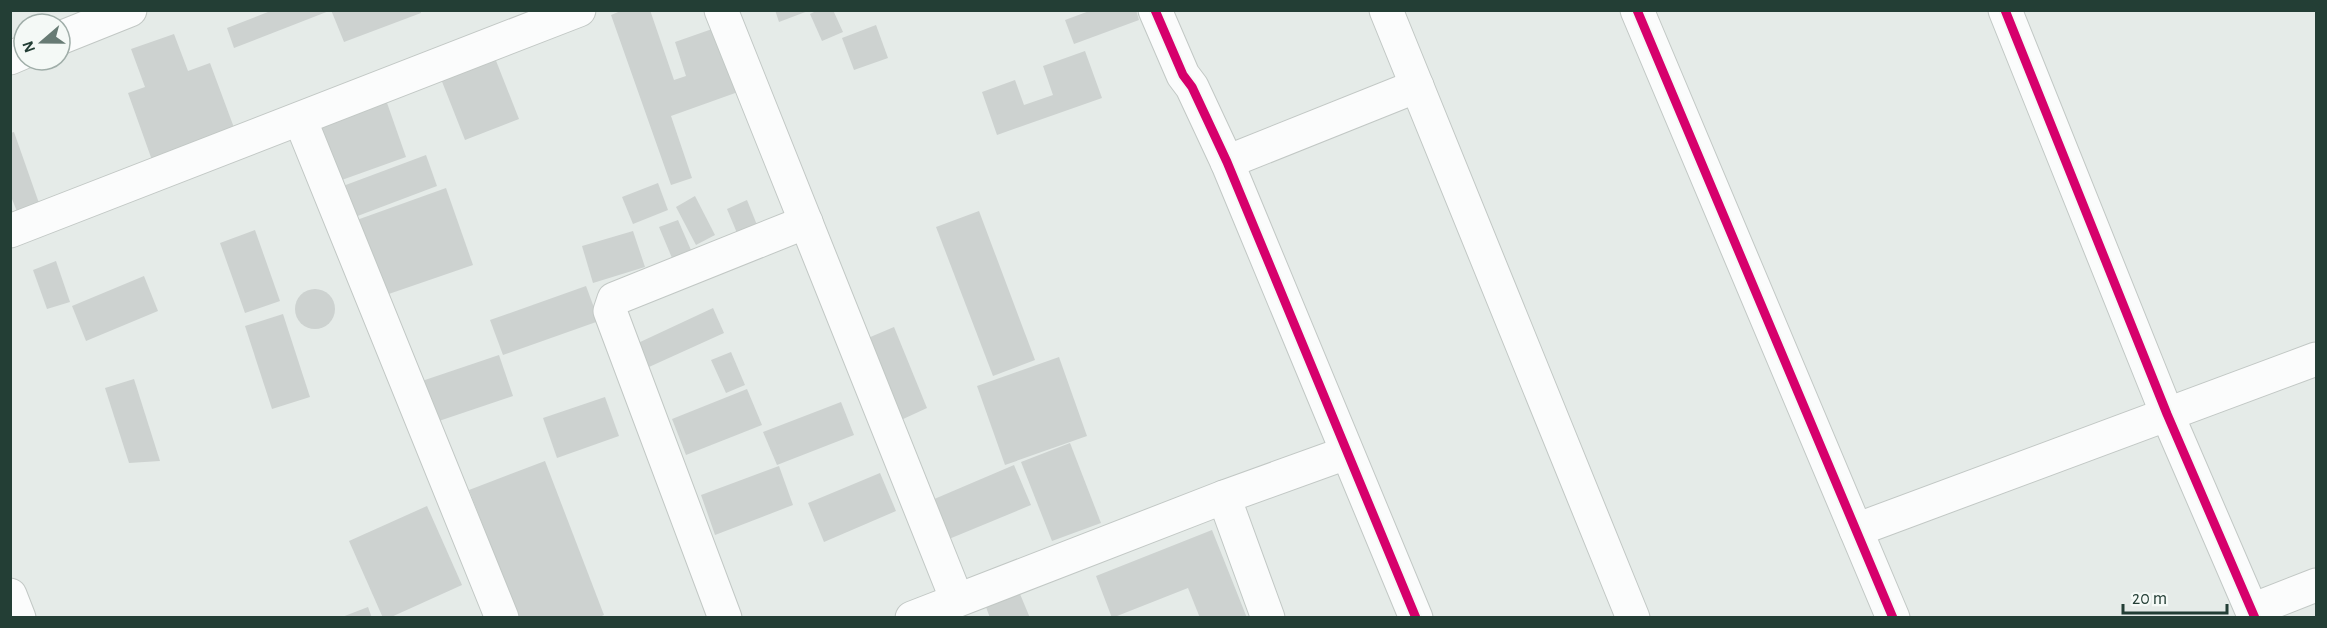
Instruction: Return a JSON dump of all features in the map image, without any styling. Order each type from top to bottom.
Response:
[{"type":"street","points":[[72,33],[130,10]]},
{"type":"street","points":[[10,231],[579,10]]},
{"type":"street","points":[[721,10],[957,600]]},
{"type":"street","points":[[1155,10],[1183,75],[1192,87],[1227,162],[1416,618]]},
{"type":"street","points":[[1386,10],[1633,618]]},
{"type":"street","points":[[1637,10],[1893,618]]},
{"type":"street","points":[[2005,10],[2167,414],[2253,614],[2316,585]]},
{"type":"street","points":[[1227,162],[1417,87]]},
{"type":"street","points":[[300,119],[502,618]]},
{"type":"street","points":[[725,618],[610,311],[614,300],[806,222]]},
{"type":"street","points":[[1856,530],[2316,359]]},
{"type":"street","points":[[912,618],[1224,497],[1346,453]]},
{"type":"street","points":[[1224,497],[1268,618]]},
{"type":"street","points":[[10,595],[19,618]]},
{"type":"building","points":[[273,10],[329,11],[234,48],[227,28]]},
{"type":"building","points":[[331,10],[420,10],[421,13],[344,42]]},
{"type":"building","points":[[623,10],[650,10],[674,80],[686,76],[675,42],[715,28],[738,92],[671,116],[692,178],[671,185],[611,15]]},
{"type":"building","points":[[775,10],[808,10],[808,11],[779,22]]},
{"type":"building","points":[[818,10],[833,10],[843,32],[822,41],[810,14]]},
{"type":"building","points":[[1092,10],[1136,10],[1139,20],[1074,44],[1065,20]]},
{"type":"building","points":[[876,25],[888,58],[854,70],[842,38]]},
{"type":"building","points":[[174,34],[188,71],[210,63],[236,133],[153,163],[128,93],[145,87],[131,49]]},
{"type":"building","points":[[1085,51],[1102,98],[997,135],[982,92],[1015,80],[1024,105],[1053,95],[1043,66]]},
{"type":"building","points":[[493,53],[519,119],[465,140],[439,74]]},
{"type":"building","points":[[386,100],[406,157],[339,181],[319,124]]},
{"type":"building","points":[[14,132],[40,206],[18,214],[10,194],[10,133]]},
{"type":"building","points":[[426,155],[437,186],[347,220],[335,189]]},
{"type":"building","points":[[658,183],[668,210],[633,224],[622,197]]},
{"type":"building","points":[[446,188],[473,265],[380,297],[354,221]]},
{"type":"building","points":[[695,196],[715,235],[696,245],[676,207]]},
{"type":"building","points":[[747,200],[757,225],[737,233],[727,209]]},
{"type":"building","points":[[979,211],[1035,360],[993,376],[936,227]]},
{"type":"building","points":[[678,220],[691,250],[672,258],[659,227]]},
{"type":"building","points":[[255,230],[280,301],[245,313],[220,243]]},
{"type":"building","points":[[633,231],[645,267],[593,283],[582,246]]},
{"type":"building","points":[[56,261],[70,302],[47,309],[33,270]]},
{"type":"building","points":[[144,276],[158,311],[86,341],[72,306]]},
{"type":"building","points":[[586,286],[599,321],[503,355],[490,320]]},
{"type":"building","points":[[315,289],[329,295],[335,309],[329,323],[315,329],[301,323],[295,309],[301,295]]},
{"type":"building","points":[[713,308],[724,333],[649,367],[638,343]]},
{"type":"building","points":[[283,314],[310,397],[272,409],[245,326]]},
{"type":"building","points":[[894,327],[927,408],[901,420],[868,338]]},
{"type":"building","points":[[731,352],[745,385],[726,393],[711,360]]},
{"type":"building","points":[[499,355],[513,396],[433,423],[419,382]]},
{"type":"building","points":[[1059,357],[1087,436],[1005,465],[977,386]]},
{"type":"building","points":[[134,379],[160,461],[129,463],[105,388]]},
{"type":"building","points":[[747,389],[762,425],[686,455],[672,419]]},
{"type":"building","points":[[605,397],[619,436],[557,458],[543,418]]},
{"type":"building","points":[[841,402],[854,435],[777,465],[763,432]]},
{"type":"building","points":[[1070,443],[1101,523],[1052,541],[1021,462]]},
{"type":"building","points":[[545,461],[604,615],[597,618],[519,618],[469,490]]},
{"type":"building","points":[[1014,465],[1031,505],[949,539],[932,500]]},
{"type":"building","points":[[779,466],[793,505],[715,535],[701,495]]},
{"type":"building","points":[[880,473],[896,511],[824,542],[808,503]]},
{"type":"building","points":[[427,506],[462,585],[389,618],[383,618],[349,541]]},
{"type":"building","points":[[1212,530],[1247,618],[1200,618],[1188,588],[1112,618],[1096,576]]},
{"type":"building","points":[[1020,594],[1030,618],[990,618],[986,607]]},
{"type":"building","points":[[368,607],[372,618],[342,618],[342,617]]},
{"type":"cycle path","points":[[1155,10],[1183,75],[1192,87],[1227,162],[1416,618]]},
{"type":"cycle path","points":[[1637,10],[1893,618]]},
{"type":"cycle path","points":[[2005,10],[2167,414],[2255,618]]}]
